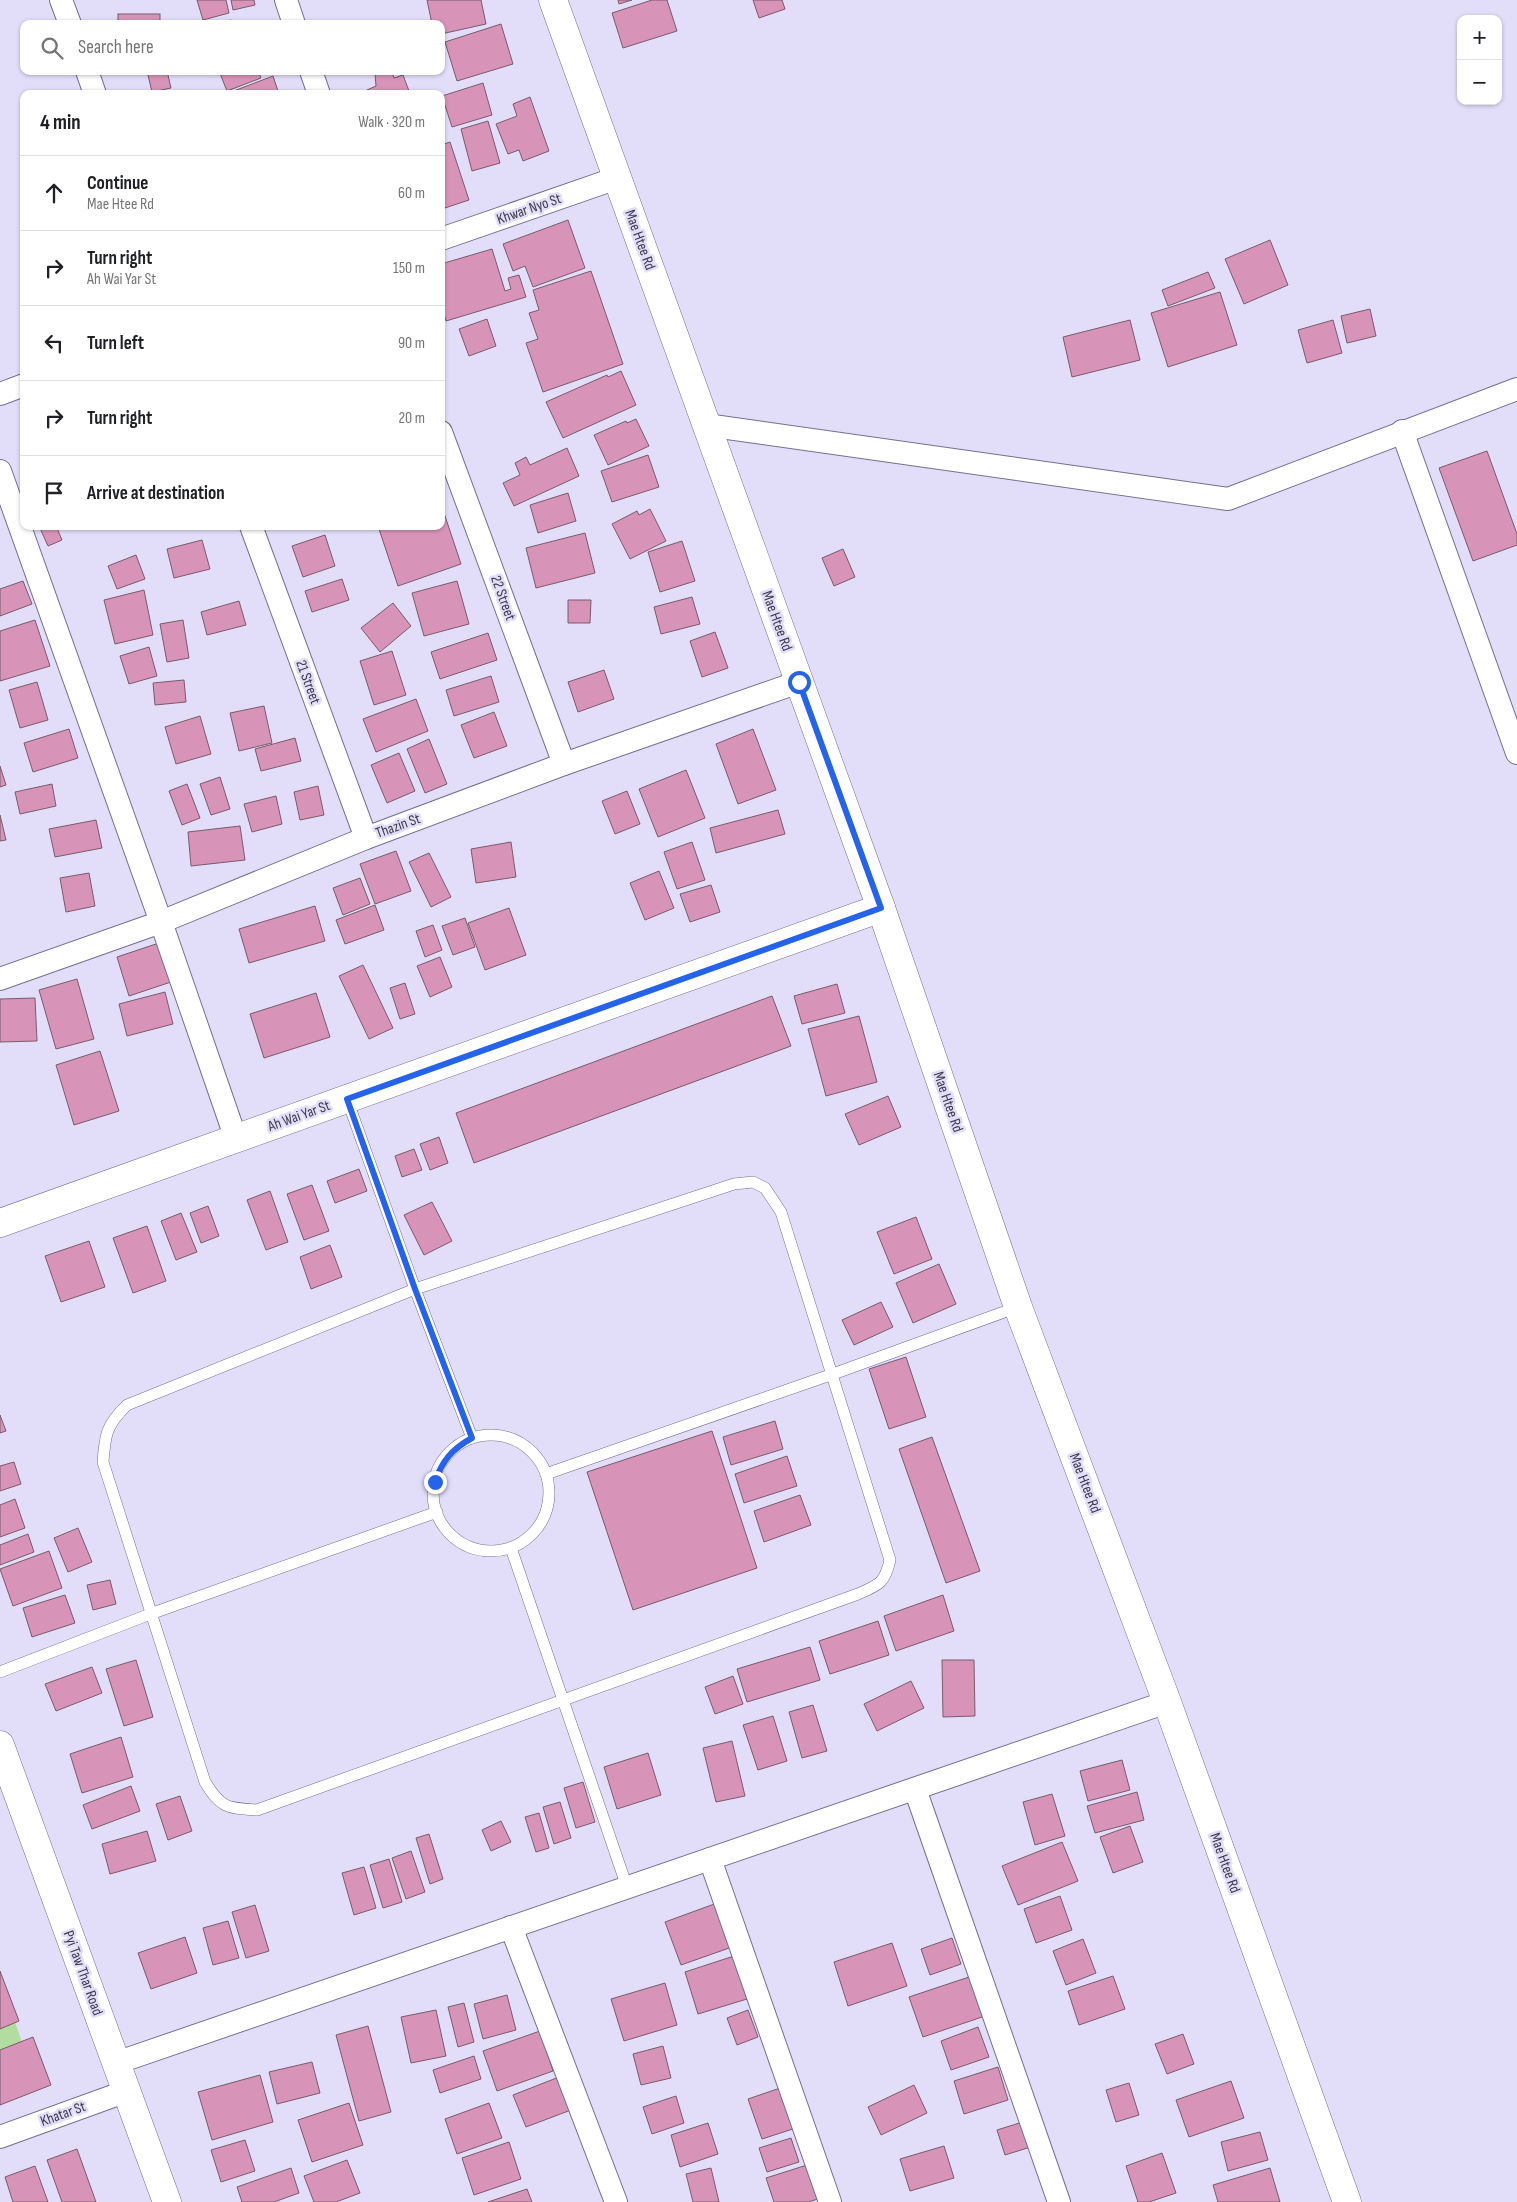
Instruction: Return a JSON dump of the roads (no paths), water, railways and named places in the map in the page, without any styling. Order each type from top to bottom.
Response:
[{"type":"street","points":[[62,0],[69,20]]},
{"type":"street","points":[[286,0],[293,20]]},
{"type":"street","name":"Mae Htee Rd","points":[[553,0],[881,908],[1018,1307],[1167,1702],[1347,2202]]},
{"type":"street","points":[[88,75],[94,90]]},
{"type":"street","points":[[312,75],[318,90]]},
{"type":"street","name":"Khwar Nyo St","points":[[445,238],[617,178]]},
{"type":"street","points":[[0,394],[20,386]]},
{"type":"street","points":[[706,426],[1228,499],[1402,431],[1517,390]]},
{"type":"street","points":[[1402,431],[1517,753]]},
{"type":"street","name":"22 Street","points":[[445,443],[564,764]]},
{"type":"street","points":[[0,471],[20,527]]},
{"type":"street","points":[[21,530],[236,1138]]},
{"type":"street","name":"21 Street","points":[[252,530],[366,838]]},
{"type":"street","name":"Thazin St","points":[[0,979],[161,922],[366,838],[564,764],[799,682]]},
{"type":"street","name":"Ah Wai Yar St","points":[[0,1222],[881,908]]},
{"type":"street","points":[[116,2063],[1167,1702]]},
{"type":"street","name":"Pyi Taw Thar Road","points":[[0,1745],[167,2202]]},
{"type":"street","points":[[915,1788],[1059,2202]]},
{"type":"street","points":[[710,1859],[830,2202]]},
{"type":"street","points":[[511,1927],[616,2202]]},
{"type":"street","name":"Khatar St","points":[[0,2137],[126,2092]]},
{"type":"lane","points":[[347,1099],[415,1289],[472,1438]]},
{"type":"lane","points":[[753,1182],[765,1188],[781,1212],[833,1374],[890,1560],[886,1575],[877,1586],[257,1810],[232,1808],[216,1800],[205,1782],[103,1462],[105,1438],[113,1418],[127,1405],[415,1289],[734,1184],[753,1182]]},
{"type":"lane","points":[[546,1474],[1018,1307]]},
{"type":"lane","points":[[487,1435],[502,1436],[516,1441],[529,1449],[539,1460],[546,1474],[549,1488],[544,1518],[535,1531],[524,1541],[511,1548],[496,1551],[481,1550],[467,1545],[454,1537],[444,1526],[437,1512],[434,1497],[435,1482],[439,1468],[448,1455],[459,1445],[472,1438],[487,1435]]},
{"type":"lane","points":[[0,1672],[152,1613],[437,1512]]},
{"type":"lane","points":[[511,1548],[628,1887]]}]
